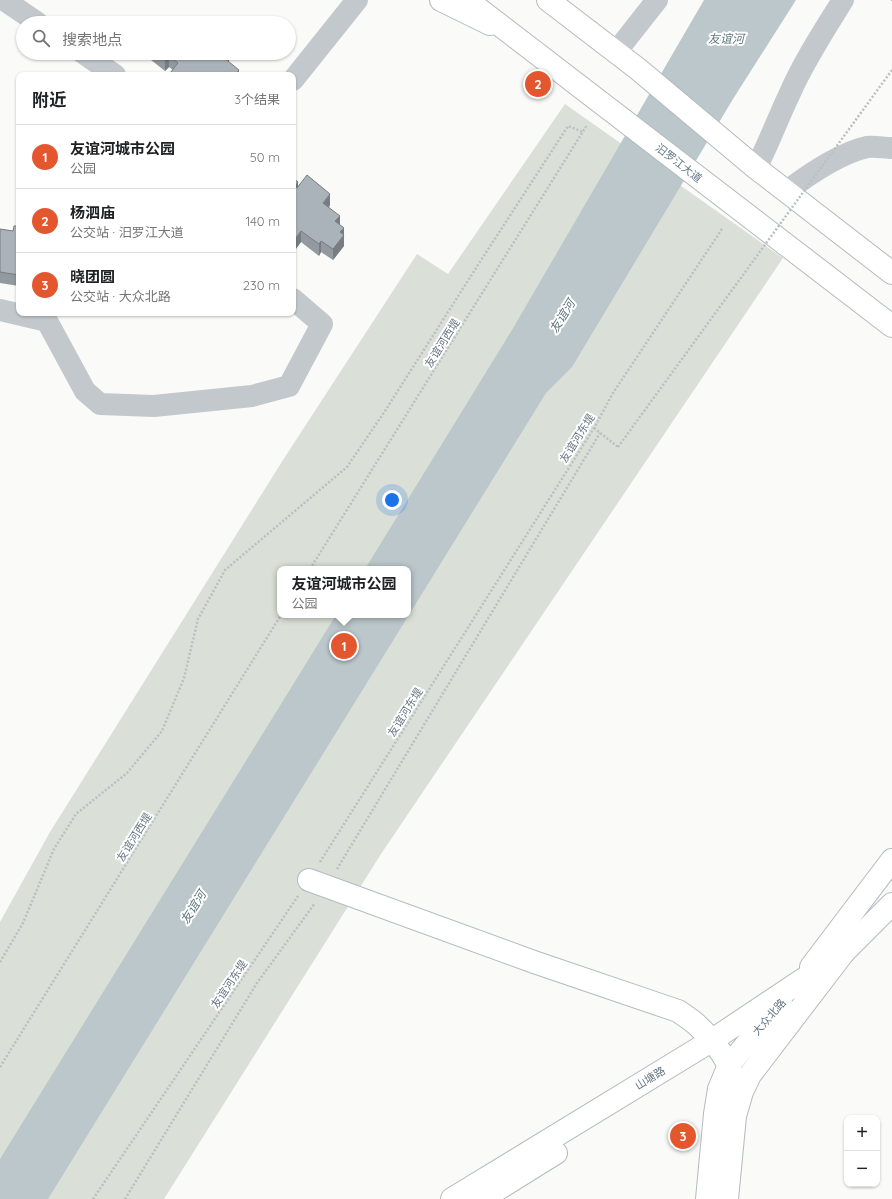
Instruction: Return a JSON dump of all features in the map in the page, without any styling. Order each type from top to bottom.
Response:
[{"type":"main road","points":[[441,0],[514,36]]},
{"type":"main road","name":"汨罗江大道","points":[[467,0],[892,326]]},
{"type":"main road","points":[[548,0],[638,69],[756,168],[892,273]]},
{"type":"main road","name":"大众北路","points":[[727,1199],[735,1116],[742,1092],[750,1075],[808,985],[892,860]]},
{"type":"main road","points":[[318,883],[534,962],[678,1011],[695,1023],[720,1052],[734,1082],[735,1116]]},
{"type":"main road","name":"山塘路","points":[[482,1199],[720,1052],[808,985],[844,952],[892,904]]},
{"type":"main road","name":"大众北路","points":[[707,1199],[719,1088],[720,1052],[772,1014],[808,985]]},
{"type":"main road","name":"山塘路","points":[[452,1199],[720,1052]]},
{"type":"street","points":[[4,0],[28,16]]},
{"type":"street","points":[[296,76],[357,0]]},
{"type":"street","points":[[616,52],[657,0]]},
{"type":"street","points":[[756,168],[768,145],[790,92],[843,0]]},
{"type":"street","points":[[93,60],[111,72]]},
{"type":"street","points":[[787,191],[806,177],[844,156],[868,147],[892,148]]},
{"type":"street","points":[[26,316],[47,321],[85,391],[100,404],[154,406],[252,396],[289,386],[322,324],[296,302]]},
{"type":"street","points":[[0,310],[16,314]]},
{"type":"path","points":[[594,428],[618,447],[892,70]]},
{"type":"path","name":"友谊河西堤","points":[[312,566],[587,125]]},
{"type":"path","points":[[0,962],[23,923],[54,849],[76,814],[127,774],[162,731],[184,678],[198,619],[225,570],[347,467],[385,412],[568,126],[582,132]]},
{"type":"path","name":"友谊河东堤","points":[[93,1199],[318,883],[614,393],[722,229]]},
{"type":"path","points":[[125,1199],[318,883],[600,433]]},
{"type":"path","name":"友谊河西堤","points":[[0,1067],[279,618]]},
{"type":"shaded area","points":[[565,104],[783,258],[381,854],[164,1199],[0,1199],[0,922],[50,832],[283,460],[417,254],[448,274]]},
{"type":"water","name":"友谊河","points":[[704,0],[796,0],[733,99],[572,367],[546,393],[411,611],[411,566],[367,566],[512,330]]},
{"type":"water","name":"友谊河","points":[[334,618],[407,618],[48,1199],[0,1199],[0,1159]]},
{"type":"building","points":[[175,60],[227,60],[239,70],[237,72],[171,72],[178,63]]},
{"type":"building","points":[[307,175],[330,194],[323,203],[340,216],[335,221],[344,228],[340,232],[344,235],[333,249],[321,241],[319,244],[301,231],[296,238],[296,187],[297,188]]},
{"type":"building","points":[[14,226],[16,226],[16,275],[0,272],[0,229],[13,231]]},
{"type":"place","name":"杨泗庙","points":[[538,84]]},
{"type":"place","name":"友谊河城市公园","points":[[344,646]]},
{"type":"place","name":"晓团圆","points":[[683,1136]]}]
